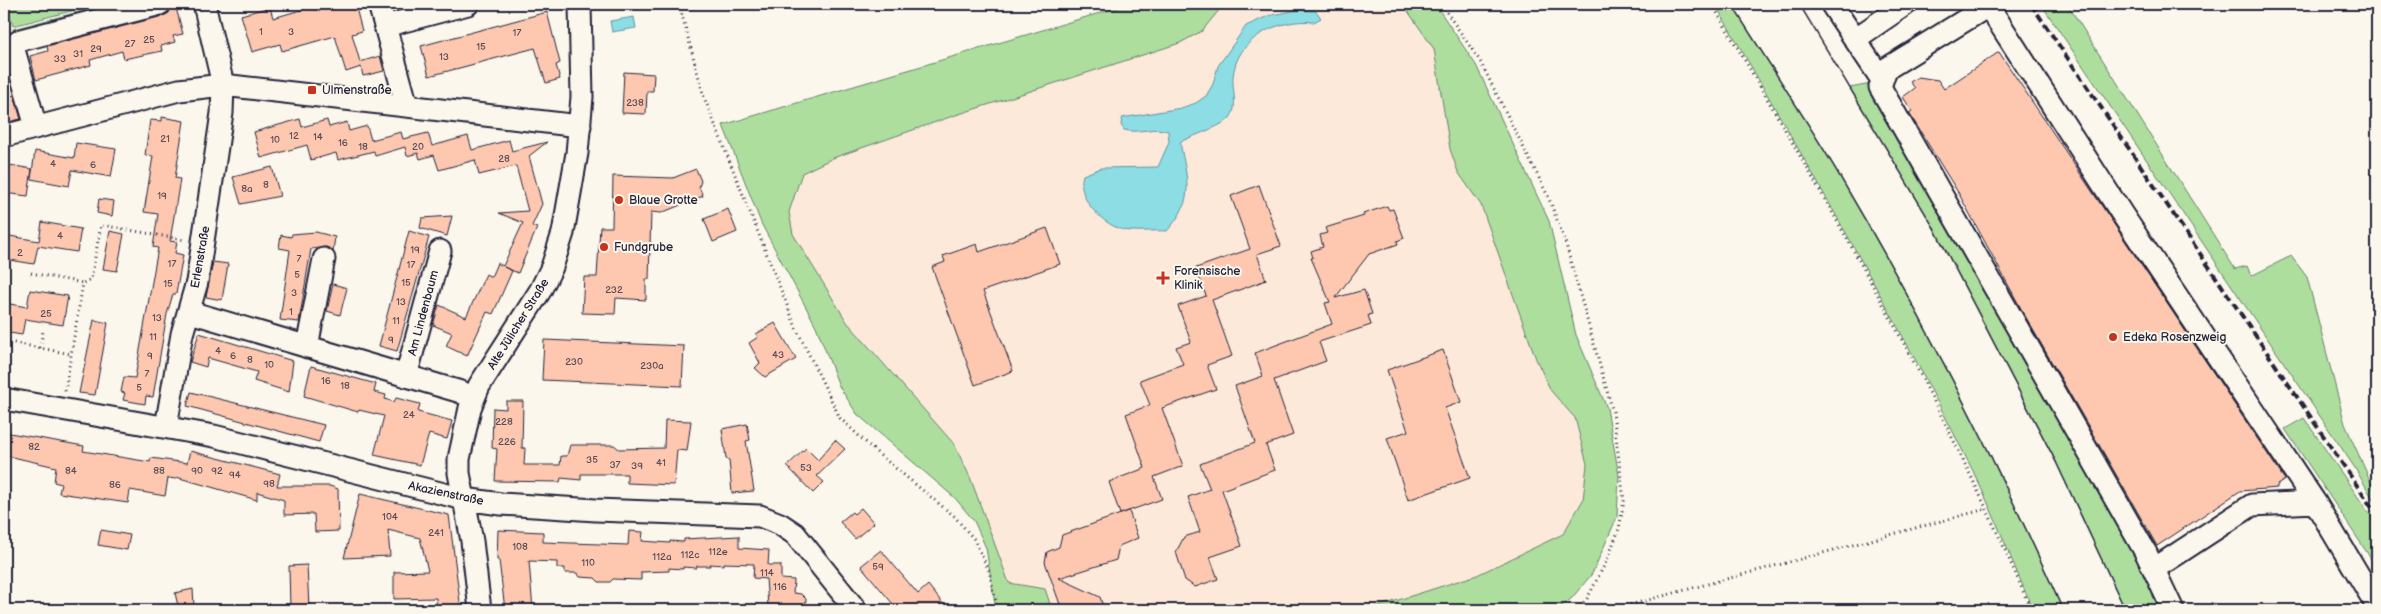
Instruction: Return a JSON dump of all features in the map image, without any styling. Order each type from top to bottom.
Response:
[{"type":"main road","points":[[1749,4],[1855,173],[1917,283],[2050,543],[2079,610]]},
{"type":"main road","points":[[1782,4],[1921,235],[2043,468],[2109,610]]},
{"type":"street","points":[[36,127],[14,50],[15,44],[21,40],[160,4]]},
{"type":"street","name":"Erlenstraße","points":[[166,427],[182,334],[190,312],[203,243],[222,113],[223,85],[204,4]]},
{"type":"street","points":[[379,4],[407,106]]},
{"type":"street","points":[[385,26],[468,4]]},
{"type":"street","name":"Alte Jülicher Straße","points":[[480,610],[472,541],[459,459],[473,398],[540,291],[552,267],[563,233],[580,126],[582,97],[580,4]]},
{"type":"street","points":[[1834,4],[1832,5],[1882,80]]},
{"type":"street","points":[[1855,39],[1906,4]]},
{"type":"street","points":[[2173,610],[2154,569],[1880,87],[1886,68],[1987,5],[2122,214],[2315,502],[2377,606]]},
{"type":"street","points":[[4,136],[179,90],[223,85],[580,126]]},
{"type":"street","name":"Am Lindenbaum","points":[[406,376],[440,251]]},
{"type":"street","points":[[307,347],[324,259]]},
{"type":"street","points":[[190,312],[460,392],[473,398]]},
{"type":"street","name":"Akazienstraße","points":[[4,399],[214,436],[464,499],[501,504],[596,510],[760,516],[780,524],[795,534],[856,610]]},
{"type":"street","points":[[2154,569],[2252,505],[2315,502]]},
{"type":"path","points":[[679,4],[704,97],[797,330],[840,418],[876,452],[954,516],[974,539],[989,571],[998,610]]},
{"type":"path","points":[[1441,4],[1480,61],[1548,196],[1565,241],[1613,412],[1624,502],[1619,529],[1607,560],[1587,600],[1576,610]]},
{"type":"path","points":[[1712,4],[1836,218],[1930,394],[1986,509],[2031,610]]},
{"type":"path","points":[[31,273],[83,284],[91,279],[101,225],[203,243]]},
{"type":"path","points":[[62,408],[83,284]]},
{"type":"path","points":[[40,348],[44,331]]},
{"type":"path","points":[[4,341],[71,354]]},
{"type":"path","points":[[1611,610],[1986,509]]},
{"type":"shaded area","name":"Forensische Klinik","points":[[1224,4],[1403,4],[1434,49],[1458,172],[1481,205],[1536,359],[1551,391],[1575,418],[1587,464],[1583,500],[1563,534],[1477,575],[1367,610],[1052,610],[1044,589],[1009,583],[970,477],[954,444],[847,322],[793,234],[789,212],[802,173],[833,158],[1202,31]]},
{"type":"green space","points":[[7,4],[98,4],[13,26]]},
{"type":"green space","points":[[100,4],[112,4],[114,12],[15,38],[13,29],[101,6]]},
{"type":"green space","points":[[1130,4],[1224,4],[1202,31],[1180,43],[953,116],[833,158],[802,173],[789,212],[793,234],[847,322],[954,444],[970,477],[1009,583],[1045,589],[1052,610],[996,610],[986,548],[974,521],[955,498],[857,414],[839,386],[816,326],[761,223],[723,125]]},
{"type":"green space","points":[[1403,4],[1435,4],[1476,65],[1549,221],[1576,335],[1607,408],[1619,476],[1617,517],[1592,574],[1571,599],[1556,610],[1367,610],[1477,575],[1563,534],[1583,500],[1587,464],[1575,418],[1551,391],[1536,359],[1481,205],[1458,172],[1450,149],[1434,49]]},
{"type":"green space","points":[[1715,4],[1732,4],[1898,265],[2029,522],[2067,610],[2033,610],[1981,488],[1943,412],[1847,236]]},
{"type":"green space","points":[[2041,4],[2069,4],[2235,269],[2247,266],[2251,276],[2291,256],[2307,277],[2345,424],[2377,496],[2377,506],[2355,468]]},
{"type":"green space","points":[[1871,84],[2166,610],[2123,610],[2056,465],[1936,239],[1850,88]]},
{"type":"green space","points":[[2304,418],[2377,525],[2377,572],[2368,554],[2285,429]]},
{"type":"water","points":[[1297,10],[1316,11],[1321,18],[1314,22],[1287,23],[1274,27],[1251,41],[1242,51],[1236,63],[1233,77],[1234,110],[1232,115],[1225,122],[1180,142],[1187,178],[1186,199],[1176,220],[1167,231],[1120,229],[1097,214],[1086,200],[1083,192],[1083,175],[1101,168],[1158,167],[1169,142],[1168,131],[1157,129],[1124,130],[1121,125],[1122,118],[1181,108],[1196,103],[1206,96],[1213,84],[1218,66],[1246,26],[1268,16]]},
{"type":"water","points":[[634,17],[636,28],[612,32],[610,21]]},
{"type":"building","points":[[172,4],[175,4],[183,34],[173,36],[175,42],[161,46],[162,51],[124,59],[122,51],[90,60],[91,65],[36,80],[30,56],[48,51],[47,46],[163,16],[169,13]]},
{"type":"building","points":[[314,4],[355,4],[362,31],[352,34],[360,62],[380,56],[384,71],[363,76],[361,67],[346,72],[335,36],[282,51],[280,44],[252,52],[241,15],[270,7],[273,18],[315,6]]},
{"type":"building","points":[[547,12],[560,63],[556,65],[560,79],[546,83],[535,48],[429,76],[421,46]]},
{"type":"building","name":"Edeka Rosenzweig","points":[[1999,52],[2285,480],[2277,485],[2277,488],[2240,491],[2157,546],[2024,314],[1959,194],[1909,113],[1912,111],[1903,97],[1915,88],[1910,82],[1918,77],[1938,80],[1944,89]]},
{"type":"building","points":[[624,72],[654,74],[653,91],[647,91],[646,114],[622,113]]},
{"type":"building","points":[[14,95],[21,119],[4,123],[4,98]]},
{"type":"building","points":[[162,117],[184,121],[175,178],[180,179],[170,241],[177,242],[175,253],[183,255],[176,294],[173,294],[167,314],[153,397],[146,396],[145,404],[123,400],[125,393],[121,392],[124,377],[135,378],[158,248],[153,247],[158,214],[144,212],[153,156],[145,155],[150,120],[162,121]]},
{"type":"building","points":[[300,119],[302,127],[327,120],[329,127],[347,122],[349,131],[367,126],[371,140],[401,132],[403,139],[428,133],[432,146],[468,136],[472,150],[509,140],[512,151],[547,142],[529,156],[542,204],[532,226],[537,228],[518,273],[504,267],[512,271],[493,314],[487,312],[467,356],[446,346],[452,333],[433,325],[439,305],[466,317],[486,274],[491,277],[497,263],[503,266],[523,223],[499,213],[528,211],[516,166],[479,175],[475,160],[439,170],[434,155],[420,159],[418,153],[407,156],[405,147],[375,156],[374,151],[338,160],[336,153],[311,160],[307,145],[261,158],[254,132]]},
{"type":"building","points":[[76,143],[116,149],[111,177],[72,170],[69,186],[31,179],[35,151],[74,158]]},
{"type":"building","points":[[4,164],[32,169],[28,196],[4,193]]},
{"type":"building","points":[[272,167],[280,196],[241,204],[233,177]]},
{"type":"building","points":[[696,169],[701,181],[699,187],[703,196],[661,213],[651,212],[649,279],[646,279],[646,300],[616,298],[615,314],[582,313],[584,277],[597,277],[600,227],[612,227],[613,176],[673,178]]},
{"type":"building","points":[[1259,185],[1281,246],[1257,254],[1266,280],[1212,300],[1232,356],[1207,365],[1216,389],[1162,408],[1183,466],[1154,477],[1162,499],[1120,514],[1109,482],[1145,468],[1126,414],[1150,405],[1140,380],[1183,364],[1176,347],[1191,342],[1178,306],[1206,296],[1196,268],[1250,249],[1231,196]]},
{"type":"building","points":[[99,199],[114,201],[112,216],[97,213]]},
{"type":"building","points":[[1387,206],[1389,210],[1393,209],[1404,238],[1397,241],[1398,244],[1369,254],[1335,298],[1364,290],[1372,314],[1368,315],[1371,325],[1319,342],[1326,361],[1274,380],[1293,435],[1266,445],[1275,470],[1222,490],[1242,546],[1210,557],[1218,579],[1195,587],[1185,580],[1176,552],[1184,537],[1200,532],[1188,497],[1210,489],[1200,464],[1255,443],[1235,386],[1263,376],[1255,353],[1332,324],[1325,303],[1330,302],[1311,258],[1313,258],[1311,251],[1323,247],[1320,235],[1327,233],[1325,228],[1364,216],[1363,214]]},
{"type":"building","points":[[728,209],[737,232],[713,242],[704,219]]},
{"type":"building","points":[[452,216],[447,236],[420,228],[422,218]]},
{"type":"building","points":[[42,222],[81,229],[77,252],[38,246],[34,264],[4,259],[4,235],[39,241]]},
{"type":"building","points":[[1047,228],[1060,264],[983,291],[1013,371],[975,385],[932,267],[945,262],[943,256],[977,244],[979,252]]},
{"type":"building","points":[[110,231],[124,234],[117,271],[103,269]]},
{"type":"building","points":[[409,231],[429,237],[397,351],[379,346]]},
{"type":"building","points":[[316,232],[335,237],[333,251],[326,247],[311,249],[299,322],[280,320],[290,250],[279,248],[281,235],[291,237],[292,234]]},
{"type":"building","points":[[213,262],[228,264],[222,300],[206,297]]},
{"type":"building","points":[[333,284],[347,288],[340,315],[327,311]]},
{"type":"building","points":[[30,290],[68,296],[63,325],[25,319],[22,335],[4,332],[4,303],[27,307]]},
{"type":"building","points":[[94,320],[108,323],[95,395],[79,393]]},
{"type":"building","points":[[775,323],[796,359],[765,377],[755,368],[760,363],[749,343],[758,337],[756,334]]},
{"type":"building","points":[[199,333],[293,361],[289,392],[254,381],[257,372],[208,358],[206,367],[190,362]]},
{"type":"building","points":[[544,340],[684,346],[682,386],[542,380]]},
{"type":"building","points":[[1443,350],[1461,402],[1445,408],[1470,478],[1408,500],[1387,438],[1408,431],[1387,370]]},
{"type":"building","points":[[311,366],[376,384],[374,392],[386,395],[385,399],[394,402],[396,398],[420,404],[418,412],[452,421],[447,439],[429,434],[420,465],[374,455],[384,416],[359,410],[358,412],[304,396]]},
{"type":"building","points":[[191,392],[324,425],[319,442],[187,406]]},
{"type":"building","points":[[506,401],[523,401],[522,448],[525,448],[524,465],[560,465],[561,456],[567,456],[570,445],[614,445],[619,449],[664,448],[665,420],[691,421],[687,451],[677,450],[674,485],[627,483],[627,474],[581,474],[581,480],[561,478],[560,482],[495,481],[497,449],[492,448],[493,408],[506,409]]},
{"type":"building","points":[[747,424],[750,440],[746,441],[754,491],[732,493],[729,460],[726,458],[722,429]]},
{"type":"building","points":[[4,432],[84,446],[83,451],[150,462],[151,458],[187,463],[190,451],[280,474],[277,486],[330,486],[338,489],[339,531],[315,532],[314,514],[284,515],[284,500],[257,492],[257,500],[176,477],[176,479],[168,478],[165,496],[130,490],[128,503],[59,493],[61,484],[54,482],[56,467],[4,455]]},
{"type":"building","points":[[835,440],[845,449],[817,476],[824,482],[813,493],[787,466],[806,448],[818,460]]},
{"type":"building","points":[[360,494],[449,515],[461,610],[437,610],[436,598],[394,599],[394,572],[428,571],[420,538],[388,530],[390,556],[344,558]]},
{"type":"building","points":[[861,508],[874,523],[855,539],[840,522],[852,512],[854,514]]},
{"type":"building","points":[[1129,511],[1138,538],[1119,546],[1116,560],[1059,578],[1100,597],[1104,610],[1062,610],[1045,562],[1047,552],[1059,547],[1062,535]]},
{"type":"building","points":[[101,530],[130,535],[127,550],[98,545]]},
{"type":"building","points":[[498,530],[543,532],[543,542],[628,545],[629,531],[643,532],[642,541],[670,543],[670,541],[684,542],[684,539],[739,536],[739,548],[769,550],[768,565],[781,565],[781,579],[794,580],[793,593],[801,594],[806,599],[805,609],[768,606],[766,579],[753,578],[754,564],[724,563],[724,565],[710,564],[710,566],[697,566],[696,568],[669,568],[669,571],[641,572],[641,580],[613,579],[610,582],[599,582],[595,578],[580,577],[577,573],[565,573],[565,568],[557,568],[557,562],[529,561],[533,610],[505,610],[499,560],[497,560]]},
{"type":"building","points":[[881,550],[918,594],[928,585],[948,610],[898,610],[861,566]]},
{"type":"building","points":[[307,565],[309,608],[290,609],[289,566]]},
{"type":"building","points":[[193,589],[194,607],[179,610],[175,593]]},
{"type":"railway","points":[[2031,4],[2377,515]]},
{"type":"place","name":"Ulmenstraße","points":[[312,90]]},
{"type":"place","name":"Blaue Grotte","points":[[619,200]]},
{"type":"place","name":"Fundgrube","points":[[604,247]]},
{"type":"place","name":"Forensische Klinik","points":[[1163,278]]},
{"type":"place","name":"Edeka Rosenzweig","points":[[2113,337]]}]
